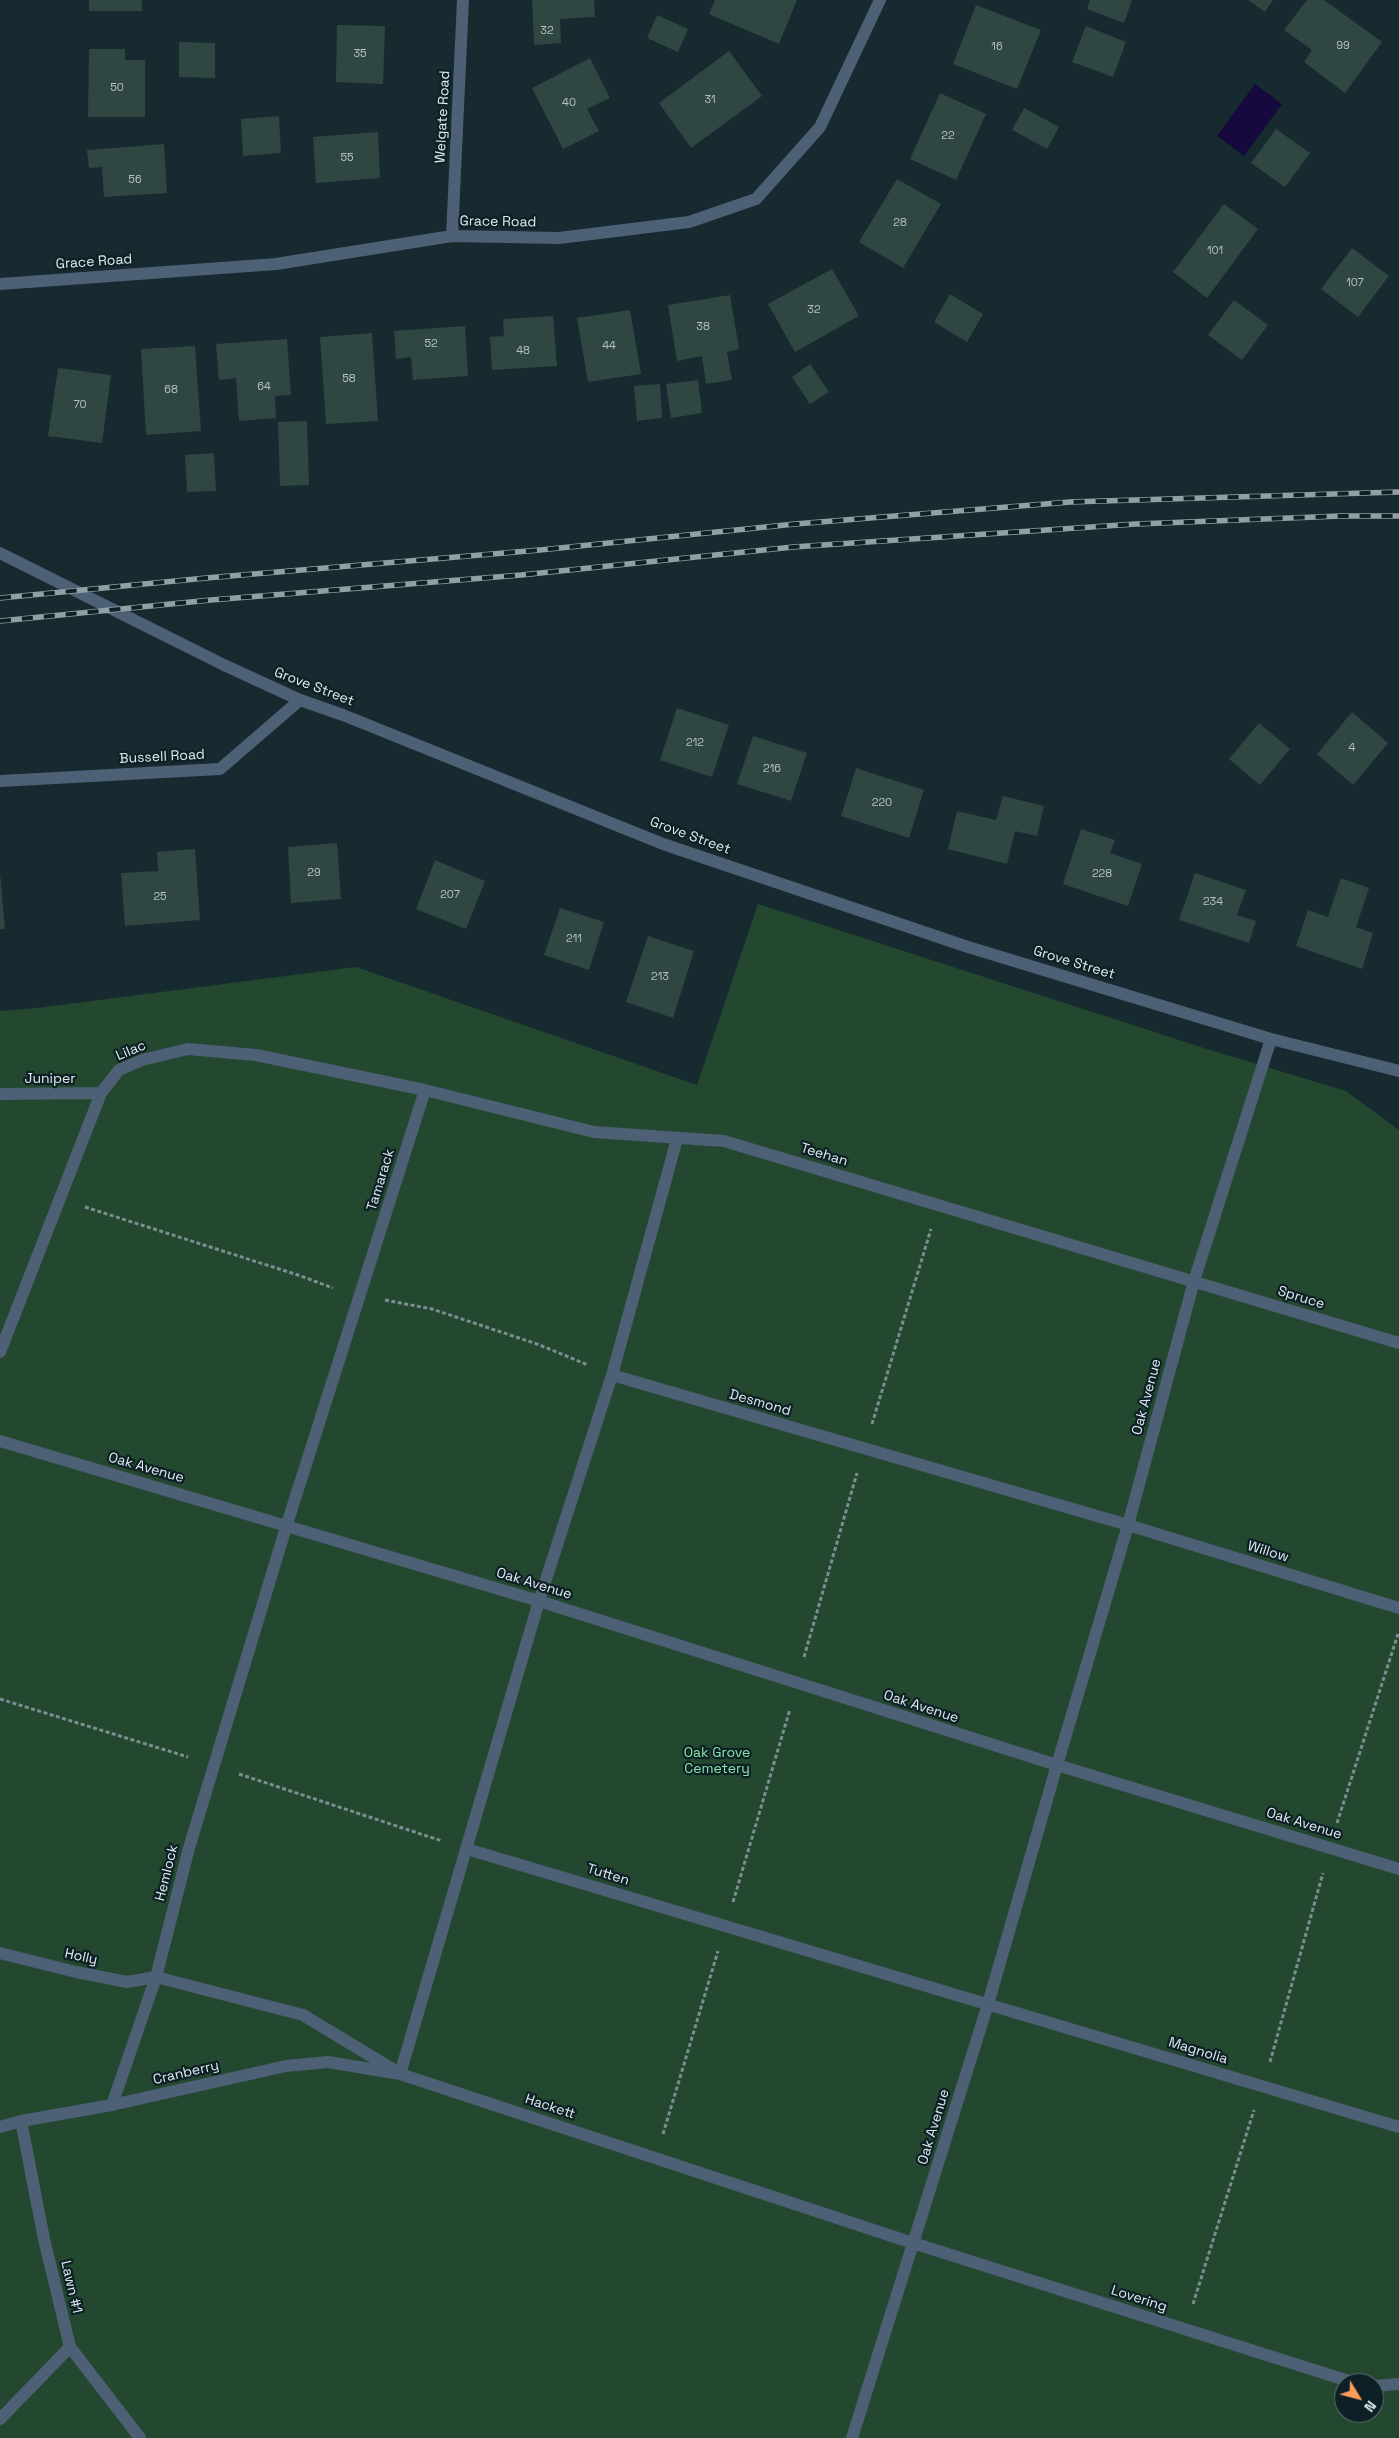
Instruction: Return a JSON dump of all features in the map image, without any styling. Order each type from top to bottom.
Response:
[{"type":"street","name":"Welgate Road","points":[[452,236],[463,0]]},
{"type":"street","name":"Grace Road","points":[[0,284],[276,264],[452,236],[558,238],[689,222],[756,199],[820,127],[880,0]]},
{"type":"street","name":"Grove Street","points":[[0,553],[166,635],[224,666],[300,700],[343,714],[664,844],[968,946],[1271,1039],[1399,1071]]},
{"type":"street","name":"Bussell Road","points":[[0,781],[220,768],[300,700]]},
{"type":"street","name":"Oak Avenue","points":[[852,2438],[988,2004],[1128,1525],[1194,1281],[1271,1039]]},
{"type":"street","name":"Lilac","points":[[0,1352],[101,1093],[119,1070],[142,1060],[188,1049],[256,1055],[425,1090]]},
{"type":"street","points":[[112,2105],[156,1976],[303,2015],[400,2074],[539,1601],[612,1375],[677,1139],[594,1132],[425,1090]]},
{"type":"street","name":"Tamarack","points":[[288,1524],[425,1090]]},
{"type":"street","name":"Juniper","points":[[0,1094],[101,1093]]},
{"type":"street","name":"Teehan","points":[[677,1139],[724,1141],[1194,1281]]},
{"type":"street","name":"Spruce","points":[[1194,1281],[1399,1343]]},
{"type":"street","name":"Desmond","points":[[612,1375],[1128,1525]]},
{"type":"street","name":"Oak Avenue","points":[[0,1440],[288,1524],[539,1601],[1057,1765],[1399,1869]]},
{"type":"street","name":"Hemlock","points":[[156,1976],[189,1848],[288,1524]]},
{"type":"street","name":"Willow","points":[[1128,1525],[1399,1608]]},
{"type":"street","name":"Tutten","points":[[467,1849],[988,2004]]},
{"type":"street","name":"Holly","points":[[0,1953],[76,1972],[127,1982],[156,1976]]},
{"type":"street","name":"Magnolia","points":[[988,2004],[1399,2127]]},
{"type":"street","name":"Cranberry","points":[[0,2127],[21,2121],[112,2105],[286,2066],[328,2062],[400,2074]]},
{"type":"street","name":"Hackett","points":[[400,2074],[913,2243]]},
{"type":"street","name":"Lawn #1","points":[[21,2121],[44,2239],[70,2347],[140,2438]]},
{"type":"street","name":"Lovering","points":[[913,2243],[1334,2376]]},
{"type":"street","points":[[0,2418],[70,2347]]},
{"type":"street","points":[[1384,2385],[1399,2384]]},
{"type":"path","points":[[59,1200],[290,1272],[360,1296],[432,1310],[537,1344],[612,1375]]},
{"type":"path","points":[[656,2158],[797,1683],[864,1448],[938,1205]]},
{"type":"path","points":[[1185,2329],[1261,2086],[1272,2057],[1355,1762],[1399,1631]]},
{"type":"path","points":[[0,1699],[151,1744],[467,1849]]},
{"type":"green space","name":"Oak Grove Cemetery","points":[[758,904],[1207,1049],[1346,1091],[1399,1130],[1399,2438],[0,2438],[0,1011],[37,1008],[356,967],[697,1085]]},
{"type":"shaded area","points":[[1255,84],[1282,104],[1244,156],[1217,136]]},
{"type":"building","points":[[89,0],[142,0],[142,11],[89,11]]},
{"type":"building","points":[[532,0],[594,0],[595,17],[560,19],[561,43],[534,45]]},
{"type":"building","points":[[715,0],[797,0],[779,44],[709,14]]},
{"type":"building","points":[[1090,0],[1132,0],[1124,23],[1087,9]]},
{"type":"building","points":[[1248,0],[1273,0],[1265,12]]},
{"type":"building","points":[[1307,0],[1324,0],[1382,42],[1345,93],[1304,62],[1312,50],[1284,30]]},
{"type":"building","points":[[976,5],[1041,30],[1017,89],[953,64]]},
{"type":"building","points":[[657,15],[688,29],[678,52],[647,38]]},
{"type":"building","points":[[337,25],[385,26],[383,84],[336,82]]},
{"type":"building","points":[[1086,26],[1126,42],[1113,77],[1072,62]]},
{"type":"building","points":[[179,42],[215,43],[215,78],[179,77]]},
{"type":"building","points":[[89,49],[125,49],[125,60],[145,60],[145,117],[88,117]]},
{"type":"building","points":[[729,51],[762,96],[691,148],[659,103]]},
{"type":"building","points":[[590,58],[610,98],[587,109],[599,131],[563,149],[532,88]]},
{"type":"building","points":[[940,93],[986,114],[956,180],[910,159]]},
{"type":"building","points":[[1024,108],[1059,127],[1047,149],[1012,130]]},
{"type":"building","points":[[279,116],[281,153],[243,156],[241,119]]},
{"type":"building","points":[[1276,129],[1310,153],[1285,187],[1251,163]]},
{"type":"building","points":[[378,132],[380,178],[316,183],[313,137]]},
{"type":"building","points":[[164,144],[167,193],[104,197],[102,167],[89,168],[87,150]]},
{"type":"building","points":[[897,179],[941,204],[903,268],[859,242]]},
{"type":"building","points":[[1224,204],[1258,229],[1207,298],[1173,272]]},
{"type":"building","points":[[1352,248],[1389,276],[1358,317],[1321,289]]},
{"type":"building","points":[[832,269],[859,316],[795,352],[768,304]]},
{"type":"building","points":[[950,294],[983,314],[967,342],[934,322]]},
{"type":"building","points":[[730,295],[739,349],[727,352],[732,380],[706,384],[702,356],[677,361],[668,305]]},
{"type":"building","points":[[1234,300],[1268,325],[1242,360],[1208,335]]},
{"type":"building","points":[[630,310],[641,374],[588,382],[577,318]]},
{"type":"building","points":[[553,316],[557,366],[492,370],[490,337],[504,336],[503,319]]},
{"type":"building","points":[[465,326],[468,376],[413,380],[411,357],[396,359],[394,331]]},
{"type":"building","points":[[372,333],[378,421],[326,424],[320,337]]},
{"type":"building","points":[[287,339],[291,395],[275,396],[276,418],[239,421],[236,378],[219,380],[216,344]]},
{"type":"building","points":[[195,346],[201,431],[146,435],[141,349]]},
{"type":"building","points":[[810,364],[829,392],[810,404],[792,377]]},
{"type":"building","points":[[58,368],[111,375],[102,443],[48,436]]},
{"type":"building","points":[[698,380],[702,413],[671,418],[666,384]]},
{"type":"building","points":[[660,384],[662,418],[637,421],[634,386]]},
{"type":"building","points":[[307,421],[309,485],[280,486],[278,422]]},
{"type":"building","points":[[214,453],[216,491],[187,492],[185,455]]},
{"type":"building","points":[[677,708],[729,725],[712,777],[660,760]]},
{"type":"building","points":[[1352,712],[1388,743],[1353,785],[1317,754]]},
{"type":"building","points":[[1259,723],[1290,749],[1260,785],[1229,759]]},
{"type":"building","points":[[753,736],[807,753],[791,801],[737,784]]},
{"type":"building","points":[[856,768],[924,790],[909,838],[841,816]]},
{"type":"building","points":[[1003,796],[1044,806],[1037,836],[1015,831],[1007,864],[948,849],[957,811],[996,820]]},
{"type":"building","points":[[1081,829],[1115,840],[1110,853],[1142,864],[1128,906],[1063,884]]},
{"type":"building","points":[[337,843],[341,899],[291,903],[288,847]]},
{"type":"building","points":[[195,849],[200,920],[125,926],[121,873],[158,871],[157,852]]},
{"type":"building","points":[[435,860],[485,881],[466,929],[416,909]]},
{"type":"building","points":[[0,873],[5,929],[0,929]]},
{"type":"building","points":[[1195,873],[1246,890],[1237,915],[1256,921],[1249,943],[1179,920]]},
{"type":"building","points":[[1341,878],[1369,888],[1356,927],[1373,933],[1362,969],[1296,946],[1308,910],[1328,917]]},
{"type":"building","points":[[560,908],[604,922],[589,970],[544,955]]},
{"type":"building","points":[[648,936],[694,951],[673,1018],[626,1002]]},
{"type":"railway","points":[[0,598],[206,578],[540,550],[795,524],[1070,502],[1399,492]]},
{"type":"railway","points":[[0,621],[211,600],[521,575],[793,547],[1136,524],[1341,516],[1399,516]]}]
